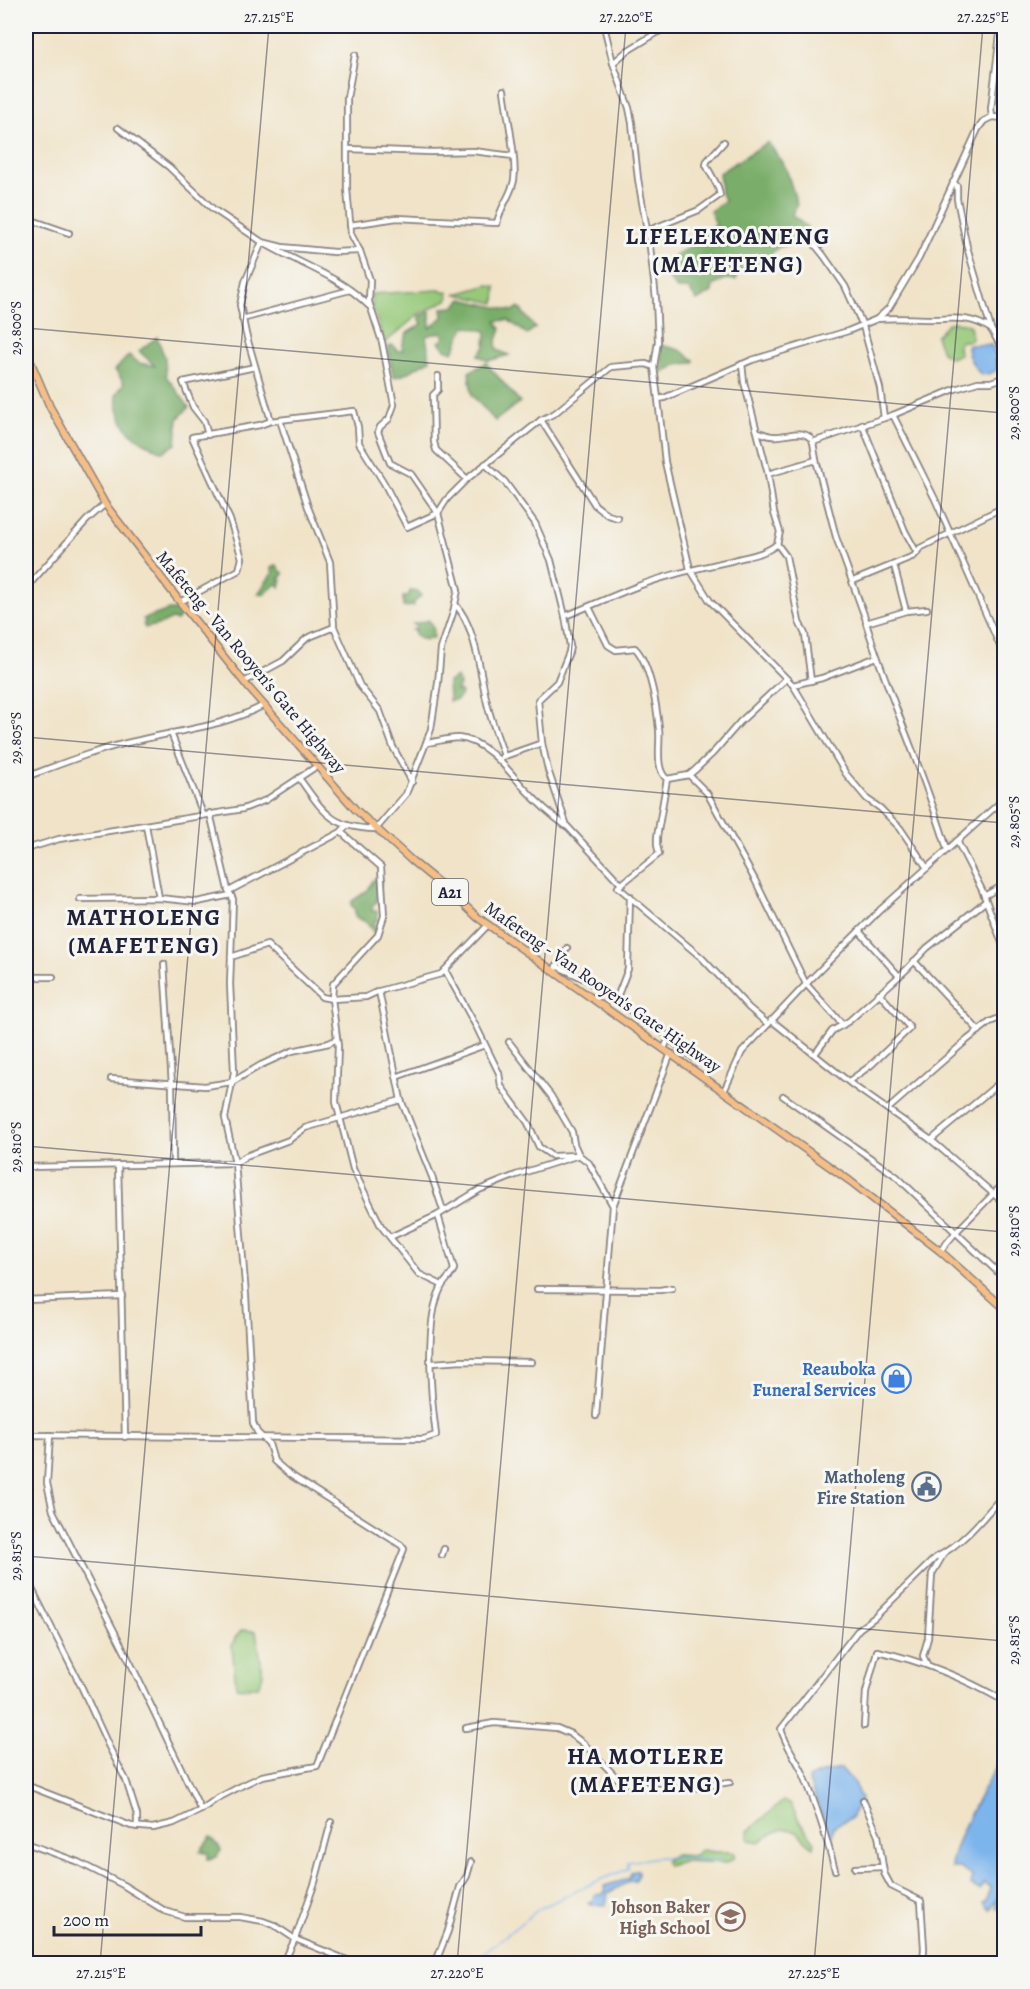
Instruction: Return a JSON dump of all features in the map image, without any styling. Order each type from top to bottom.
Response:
[{"type":"main road","name":"Mafeteng - Van Rooyen's Gate Highway","points":[[26,351],[61,427],[105,504],[244,682],[355,809],[488,925],[555,968],[850,1182],[940,1251],[1005,1308]]},
{"type":"street","points":[[604,26],[613,63],[629,108],[656,299],[658,341],[654,367],[665,462],[690,569],[710,601],[792,685],[846,774],[867,799],[900,828],[927,868]]},
{"type":"street","points":[[613,63],[627,51],[668,26]]},
{"type":"street","points":[[992,117],[991,109],[1002,26]]},
{"type":"street","points":[[299,778],[325,814],[347,825],[376,829],[406,794],[431,729],[441,649],[458,590],[438,513],[411,474],[390,463],[378,432],[389,419],[394,405],[382,342],[370,308],[370,280],[360,250],[351,234],[350,225],[347,189],[347,98],[356,55]]},
{"type":"street","points":[[350,225],[397,218],[497,223],[503,203],[514,182],[513,156],[504,90]]},
{"type":"street","points":[[658,399],[671,396],[742,364],[863,326],[877,319],[889,308],[919,258],[978,129],[992,117],[1005,118]]},
{"type":"street","points":[[118,128],[169,167],[213,209],[262,242],[336,280],[370,308]]},
{"type":"street","points":[[647,231],[699,210],[720,195],[706,165],[724,142]]},
{"type":"street","points":[[348,149],[473,151],[513,156]]},
{"type":"street","points":[[953,182],[957,186],[957,199],[967,247],[991,329],[1001,347],[1005,402]]},
{"type":"street","points":[[26,218],[69,233]]},
{"type":"street","points":[[808,236],[845,286],[863,326],[880,388],[884,418]]},
{"type":"street","points":[[262,242],[282,247],[334,252],[360,250]]},
{"type":"street","points":[[262,242],[245,282],[240,305],[271,421]]},
{"type":"street","points":[[242,319],[350,290]]},
{"type":"street","points":[[877,319],[950,317],[966,319],[991,329]]},
{"type":"street","points":[[180,602],[239,570],[242,558],[230,520],[192,437],[271,421],[354,411],[359,443],[384,483],[407,527],[438,513],[447,499],[467,479],[541,420],[555,413],[611,367],[646,364],[654,367]]},
{"type":"street","points":[[565,616],[634,588],[690,569],[752,555],[771,549],[777,544],[780,535],[768,474],[744,382],[742,364]]},
{"type":"street","points":[[208,435],[204,421],[193,407],[183,382],[255,367]]},
{"type":"street","points":[[438,376],[438,390],[433,395],[436,450],[467,479]]},
{"type":"street","points":[[813,442],[893,415],[955,389],[1003,378]]},
{"type":"street","points":[[893,415],[951,532],[1005,655]]},
{"type":"street","points":[[280,420],[308,507],[330,562],[334,627],[360,687],[380,711],[393,747],[412,782]]},
{"type":"street","points":[[541,420],[595,505],[608,515],[618,518]]},
{"type":"street","points":[[862,424],[905,531],[917,553]]},
{"type":"street","points":[[758,432],[772,436],[800,433],[811,437],[836,537],[853,581],[894,709],[918,762],[947,849]]},
{"type":"street","points":[[768,474],[816,460]]},
{"type":"street","points":[[485,464],[505,482],[535,523],[551,560],[565,616],[569,652],[557,682],[538,700],[542,743],[548,770],[567,826]]},
{"type":"street","points":[[26,588],[87,520],[105,504]]},
{"type":"street","points":[[853,581],[914,556],[920,548],[1005,507]]},
{"type":"street","points":[[777,544],[786,556],[799,622],[805,634],[811,681]]},
{"type":"street","points":[[894,565],[906,611]]},
{"type":"street","points":[[455,604],[464,614],[469,628],[502,757],[524,788],[555,818],[567,826],[621,884]]},
{"type":"street","points":[[589,607],[608,645],[616,650],[635,648],[640,655],[648,673],[660,732],[659,755],[664,776],[667,779],[657,837],[659,854],[618,887],[702,958],[748,1008],[815,1054],[931,1140],[1005,1203]]},
{"type":"street","points":[[867,623],[906,611],[927,609]]},
{"type":"street","points":[[244,682],[283,661],[307,639],[334,627]]},
{"type":"street","points":[[792,685],[811,681],[877,657]]},
{"type":"street","points":[[667,779],[689,775],[786,678]]},
{"type":"street","points":[[26,777],[80,757],[137,740],[208,726],[254,711],[264,705]]},
{"type":"street","points":[[171,733],[203,814]]},
{"type":"street","points":[[426,744],[459,738],[502,757],[542,743]]},
{"type":"street","points":[[26,849],[59,839],[243,808],[258,803],[317,766]]},
{"type":"street","points":[[689,775],[707,793],[806,984],[843,1025]]},
{"type":"street","points":[[724,1091],[742,1052],[806,984],[947,849],[1005,799]]},
{"type":"street","points":[[26,1785],[137,1827],[153,1828],[201,1810],[216,1799],[262,1776],[317,1766],[404,1549],[289,1474],[274,1461],[269,1444],[257,1432],[253,1423],[235,1162],[225,1118],[234,1072],[230,984],[233,899],[210,813]]},
{"type":"street","points":[[146,825],[159,898]]},
{"type":"street","points":[[80,899],[159,898],[197,902],[230,893],[341,832],[347,825]]},
{"type":"street","points":[[341,832],[381,867],[384,916],[378,935],[333,984],[332,999],[337,1039],[336,1102],[339,1117],[353,1169],[381,1226],[419,1274],[442,1285]]},
{"type":"street","points":[[957,841],[1003,938],[1005,948]]},
{"type":"street","points":[[815,1054],[832,1031],[843,1025],[985,898],[1005,885]]},
{"type":"street","points":[[616,1000],[628,969],[630,896]]},
{"type":"street","points":[[231,957],[267,945],[322,998],[366,997],[379,991],[428,978],[445,970],[488,925]]},
{"type":"street","points":[[859,931],[899,976]]},
{"type":"street","points":[[567,948],[555,968],[585,979],[669,1037],[693,1058]]},
{"type":"street","points":[[914,961],[979,1031]]},
{"type":"street","points":[[164,964],[172,1085],[173,1164]]},
{"type":"street","points":[[445,970],[499,1073],[501,1086],[528,1123],[539,1147],[552,1156],[579,1155]]},
{"type":"street","points":[[26,977],[53,977]]},
{"type":"street","points":[[379,991],[401,1101],[444,1210]]},
{"type":"street","points":[[849,1081],[910,1028],[879,993]]},
{"type":"street","points":[[888,1109],[990,1022],[1005,1016]]},
{"type":"street","points":[[664,1049],[668,1038]]},
{"type":"street","points":[[111,1079],[205,1086],[232,1082],[292,1051],[329,1043],[337,1039]]},
{"type":"street","points":[[509,1042],[551,1096],[572,1132],[573,1144],[579,1155],[589,1163],[613,1206]]},
{"type":"street","points":[[396,1077],[485,1045]]},
{"type":"street","points":[[596,1416],[613,1206],[671,1053]]},
{"type":"street","points":[[931,1140],[1005,1078]]},
{"type":"street","points":[[783,1096],[896,1176],[1005,1278]]},
{"type":"street","points":[[26,1167],[235,1162],[289,1140],[305,1128],[401,1101]]},
{"type":"street","points":[[390,1237],[438,1215],[479,1190],[516,1175],[579,1155]]},
{"type":"street","points":[[118,1165],[125,1437]]},
{"type":"street","points":[[940,1251],[1005,1183]]},
{"type":"street","points":[[26,1435],[424,1439],[436,1435],[431,1327],[442,1285],[449,1279],[454,1269],[438,1215]]},
{"type":"street","points":[[537,1288],[660,1290],[672,1288]]},
{"type":"street","points":[[26,1300],[122,1296]]},
{"type":"street","points":[[432,1363],[531,1362]]},
{"type":"street","points":[[50,1436],[47,1483],[53,1511],[201,1810]]},
{"type":"street","points":[[835,1870],[828,1841],[805,1780],[792,1752],[784,1741],[781,1729],[859,1629],[875,1617],[935,1558],[981,1522],[1005,1494]]},
{"type":"street","points":[[927,1664],[923,1656],[928,1638],[932,1574],[943,1554]]},
{"type":"street","points":[[26,1577],[126,1780],[137,1815],[137,1827]]},
{"type":"street","points":[[864,1726],[866,1692],[877,1651],[927,1664],[968,1681],[1005,1701]]},
{"type":"street","points":[[466,1728],[494,1724],[557,1728],[571,1734],[584,1744],[617,1778],[654,1789],[685,1789],[730,1782]]},
{"type":"street","points":[[863,1800],[878,1835],[883,1867],[891,1886],[921,1901],[923,1964]]},
{"type":"street","points":[[283,1964],[295,1939],[320,1865],[330,1822]]},
{"type":"street","points":[[26,1843],[78,1862],[123,1885],[165,1911],[185,1917],[240,1917],[263,1921],[274,1925],[295,1939],[357,1964]]},
{"type":"street","points":[[435,1964],[448,1931],[460,1887],[467,1876],[471,1862]]},
{"type":"street","points":[[855,1868],[883,1867]]},
{"type":"green space","points":[[768,142],[786,168],[797,204],[792,215],[808,228],[797,244],[779,247],[758,265],[738,273],[736,280],[725,279],[713,286],[712,292],[697,301],[689,289],[677,289],[662,270],[675,255],[691,246],[710,243],[711,240],[706,240],[706,234],[716,224],[710,211],[725,201],[721,194],[719,173]]},
{"type":"green space","points":[[488,285],[496,287],[495,303],[457,294]]},
{"type":"green space","points":[[439,290],[448,292],[447,300],[419,314],[385,343],[372,306],[371,294]]},
{"type":"green space","points":[[462,299],[513,311],[519,307],[535,328],[527,334],[508,320],[496,321],[501,329],[496,343],[497,350],[509,355],[488,361],[478,355],[485,347],[486,331],[465,326],[453,352],[445,349],[439,342],[444,339],[442,332],[426,336],[430,360],[403,375],[393,377],[388,347],[392,345],[398,351],[403,350],[402,346],[407,333],[422,324],[419,317],[430,311],[430,328],[443,317],[442,308],[454,307]]},
{"type":"green space","points":[[953,322],[970,326],[972,338],[970,341],[960,342],[958,350],[960,354],[951,358],[942,352],[936,336],[947,324]]},
{"type":"green space","points":[[157,337],[165,358],[166,376],[189,407],[178,419],[176,444],[163,452],[144,443],[129,431],[120,416],[116,395],[124,383],[115,370],[129,355],[139,363],[155,366],[139,351]]},
{"type":"green space","points":[[661,345],[680,350],[694,360],[694,363],[678,364],[662,374]]},
{"type":"green space","points":[[486,363],[520,402],[495,421],[472,395],[469,372]]},
{"type":"green space","points":[[277,565],[283,572],[283,576],[279,578],[282,580],[280,587],[277,583],[265,594],[258,594],[273,572],[271,568]]},
{"type":"green space","points":[[410,591],[418,591],[421,596],[413,604],[414,606],[403,607],[403,597],[409,595]]},
{"type":"green space","points":[[169,610],[180,610],[181,616],[177,621],[172,619],[145,628],[143,624],[146,622],[143,619]]},
{"type":"green space","points":[[429,620],[434,635],[433,639],[429,638],[425,641],[411,630],[416,629],[413,624]]},
{"type":"green space","points":[[457,677],[460,685],[456,691],[460,691],[461,694],[457,700],[449,701],[448,682]]},
{"type":"green space","points":[[380,878],[376,899],[378,902],[373,904],[372,911],[377,911],[378,919],[373,924],[378,929],[375,934],[366,922],[355,917],[355,909],[351,905],[352,901],[368,890],[373,880]]},
{"type":"green space","points":[[242,1630],[256,1631],[263,1675],[258,1687],[236,1688],[232,1645]]},
{"type":"green space","points":[[783,1801],[790,1803],[801,1824],[815,1842],[814,1847],[789,1829],[774,1833],[760,1842],[749,1840],[748,1831]]},
{"type":"green space","points":[[211,1837],[221,1851],[216,1857],[208,1859],[208,1853],[200,1851]]},
{"type":"green space","points":[[699,1851],[735,1853],[734,1858],[726,1863],[684,1861],[667,1866],[665,1861],[673,1855],[695,1856]]},
{"type":"water","points":[[991,345],[996,355],[997,370],[981,375],[973,365],[967,350],[967,346]]},
{"type":"water","points":[[1004,1758],[1004,1907],[996,1908],[996,1900],[990,1910],[984,1903],[987,1901],[990,1887],[983,1883],[980,1890],[970,1885],[972,1876],[960,1868],[951,1868],[957,1843],[970,1813],[999,1761]]},
{"type":"water","points":[[841,1768],[854,1783],[861,1799],[851,1818],[834,1826],[831,1840],[808,1779]]},
{"type":"water","points":[[638,1870],[635,1881],[630,1881],[608,1893],[606,1905],[588,1902],[592,1901],[595,1895],[605,1892],[604,1886],[628,1879],[632,1872]]},
{"type":"waterway","points":[[475,1964],[481,1955],[539,1909],[628,1869],[628,1862],[658,1857],[721,1860]]},
{"type":"place","name":"Reauboka Funeral Services","points":[[897,1379]]},
{"type":"place","name":"Matholeng Fire Station","points":[[926,1487]]},
{"type":"place","name":"Johson Baker High School","points":[[731,1917]]},
{"type":"district","name":"LIFELEKOANENG (MAFETENG)","points":[[728,250]]},
{"type":"district","name":"MATHOLENG (MAFETENG)","points":[[144,931]]},
{"type":"district","name":"HA MOTLERE (MAFETENG)","points":[[646,1770]]}]
